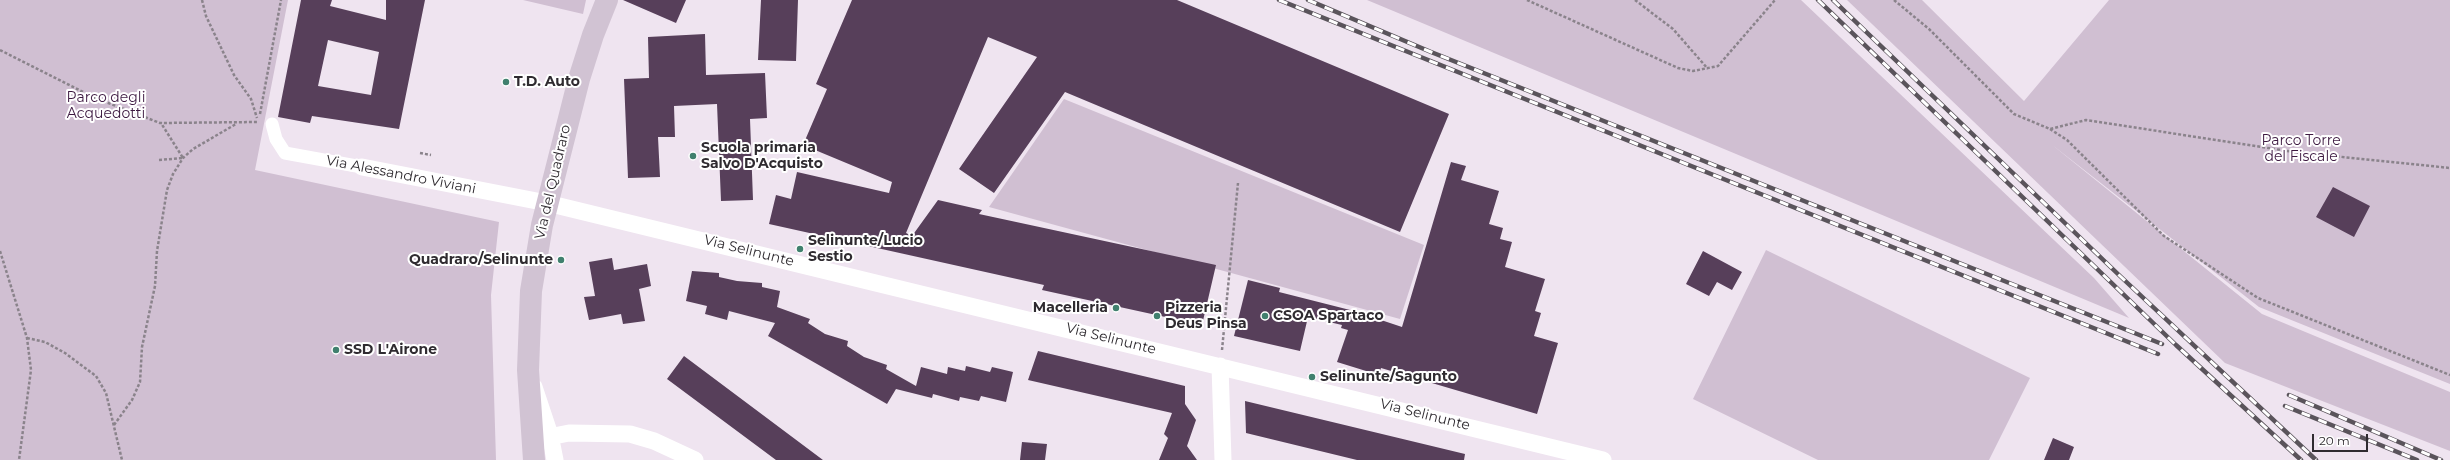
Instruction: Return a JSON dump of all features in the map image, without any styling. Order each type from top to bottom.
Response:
[{"type":"main road","name":"Via del Quadraro","points":[[539,445],[528,370],[531,291],[548,202],[579,79],[592,35],[607,0]]},
{"type":"street","name":"Via Alessandro Viviani","points":[[272,124],[276,139],[285,153],[548,202]]},
{"type":"street","name":"Via Selinunte","points":[[548,202],[1603,460]]},
{"type":"street","points":[[1220,366],[1223,460]]},
{"type":"street","points":[[539,445],[569,432],[630,434],[654,441],[695,460]]},
{"type":"street","name":"Via del Quadraro","points":[[539,445],[555,460]]},
{"type":"path","points":[[202,0],[206,16],[234,75],[251,99],[258,122]]},
{"type":"path","points":[[258,122],[281,0]]},
{"type":"path","points":[[1527,0],[1678,68],[1693,71],[1718,66],[1775,0]]},
{"type":"path","points":[[1635,0],[1673,29],[1708,69]]},
{"type":"path","points":[[1894,0],[1929,29],[2014,114],[2050,129],[2067,140],[2164,236],[2258,298],[2450,375]]},
{"type":"path","points":[[0,50],[93,97],[160,123],[236,124],[258,122],[272,124]]},
{"type":"path","points":[[2050,129],[2086,120],[2294,152],[2450,168]]},
{"type":"path","points":[[160,123],[182,158]]},
{"type":"path","points":[[114,425],[132,400],[140,382],[142,347],[155,286],[157,251],[167,190],[182,158],[193,149],[236,124]]},
{"type":"path","points":[[420,153],[431,155]]},
{"type":"path","points":[[159,160],[182,158]]},
{"type":"path","points":[[1220,366],[1238,183]]},
{"type":"path","points":[[0,251],[27,338],[30,370],[19,460]]},
{"type":"path","points":[[27,338],[45,342],[65,352],[96,376],[106,393],[114,425],[116,442],[122,460]]},
{"type":"green space","name":"Parco degli Acquedotti","points":[[0,0],[288,0],[255,170],[499,222],[491,295],[496,460],[0,460]]},
{"type":"green space","points":[[523,0],[586,0],[583,14]]},
{"type":"green space","points":[[1367,0],[1801,0],[2094,278],[2129,318]]},
{"type":"green space","name":"Parco Torre del Fiscale","points":[[1847,0],[1922,0],[2024,101],[2109,0],[2450,0],[2450,384],[2259,307],[2051,144],[2262,314],[2450,392],[2450,451],[2225,363]]},
{"type":"green space","points":[[1064,99],[1424,245],[1400,319],[989,207]]},
{"type":"green space","points":[[1766,250],[2030,378],[1989,460],[1818,460],[1693,399]]},
{"type":"building","points":[[301,0],[332,0],[330,6],[386,20],[386,0],[425,0],[399,129],[312,116],[310,123],[278,117]],"holes":[[[328,40],[379,52],[371,95],[318,86]]]},
{"type":"building","points":[[623,0],[686,0],[676,23]]},
{"type":"building","points":[[761,0],[798,0],[796,61],[758,60]]},
{"type":"building","points":[[852,0],[1177,0],[1449,114],[1400,232],[1065,92],[994,193],[959,169],[1037,57],[988,37],[906,233],[912,236],[938,200],[982,210],[979,214],[1216,265],[1202,325],[1042,290],[1044,285],[769,224],[776,195],[791,199],[797,172],[889,193],[892,182],[803,145],[827,89],[816,84]]},
{"type":"building","points":[[705,34],[706,75],[765,73],[767,118],[750,119],[753,200],[721,201],[717,104],[674,106],[675,137],[658,137],[660,177],[628,178],[624,79],[649,78],[648,37]]},
{"type":"building","points":[[1451,162],[1466,166],[1461,180],[1499,191],[1489,224],[1503,228],[1500,239],[1512,242],[1505,267],[1545,279],[1535,311],[1541,313],[1534,336],[1558,343],[1537,414],[1381,368],[1379,375],[1337,362],[1348,330],[1341,328],[1342,325],[1308,317],[1300,351],[1234,336],[1248,280],[1280,288],[1279,292],[1354,311],[1402,327]]},
{"type":"building","points":[[2333,187],[2370,206],[2354,237],[2316,217]]},
{"type":"building","points":[[1703,251],[1742,272],[1732,290],[1717,282],[1709,296],[1686,284]]},
{"type":"building","points":[[612,258],[614,270],[647,264],[651,286],[639,289],[645,321],[623,324],[621,314],[589,320],[584,297],[595,296],[589,262]]},
{"type":"building","points":[[692,271],[719,273],[719,277],[737,281],[762,283],[762,287],[780,291],[777,307],[810,319],[808,323],[825,334],[848,341],[847,346],[864,357],[887,365],[886,369],[916,386],[921,367],[947,374],[948,367],[965,371],[966,366],[990,372],[992,367],[1013,372],[1006,402],[981,396],[979,401],[960,397],[959,401],[933,394],[932,398],[896,389],[887,404],[768,336],[775,323],[729,311],[727,320],[705,314],[707,306],[686,301]]},
{"type":"building","points":[[1038,351],[1185,386],[1185,404],[1196,420],[1187,446],[1197,460],[1159,460],[1168,438],[1164,434],[1172,413],[1028,380]]},
{"type":"building","points":[[684,356],[823,460],[776,460],[667,379]]},
{"type":"building","points":[[1245,401],[1465,454],[1464,460],[1357,460],[1246,433]]},
{"type":"building","points":[[2053,438],[2074,447],[2069,460],[2044,460]]},
{"type":"building","points":[[1022,442],[1047,444],[1045,460],[1020,460]]},
{"type":"railway","points":[[1279,0],[2158,354]]},
{"type":"railway","points":[[1308,0],[1431,52],[2162,344]]},
{"type":"railway","points":[[1818,0],[2176,345],[2301,460]]},
{"type":"railway","points":[[1833,0],[2120,276],[2316,460]]},
{"type":"railway","points":[[2289,395],[2441,460]]},
{"type":"railway","points":[[2285,406],[2417,460]]},
{"type":"place","name":"T.D. Auto","points":[[506,82]]},
{"type":"place","name":"Scuola primaria Salvo D'Acquisto","points":[[693,156]]},
{"type":"place","name":"Selinunte/Lucio Sestio","points":[[800,249]]},
{"type":"place","name":"Quadraro/Selinunte","points":[[561,260]]},
{"type":"place","name":"Macelleria","points":[[1116,308]]},
{"type":"place","name":"Pizzeria Deus Pinsa","points":[[1157,316]]},
{"type":"place","name":"CSOA Spartaco","points":[[1265,316]]},
{"type":"place","name":"SSD L'Airone","points":[[336,350]]},
{"type":"place","name":"Selinunte/Sagunto","points":[[1312,377]]}]
